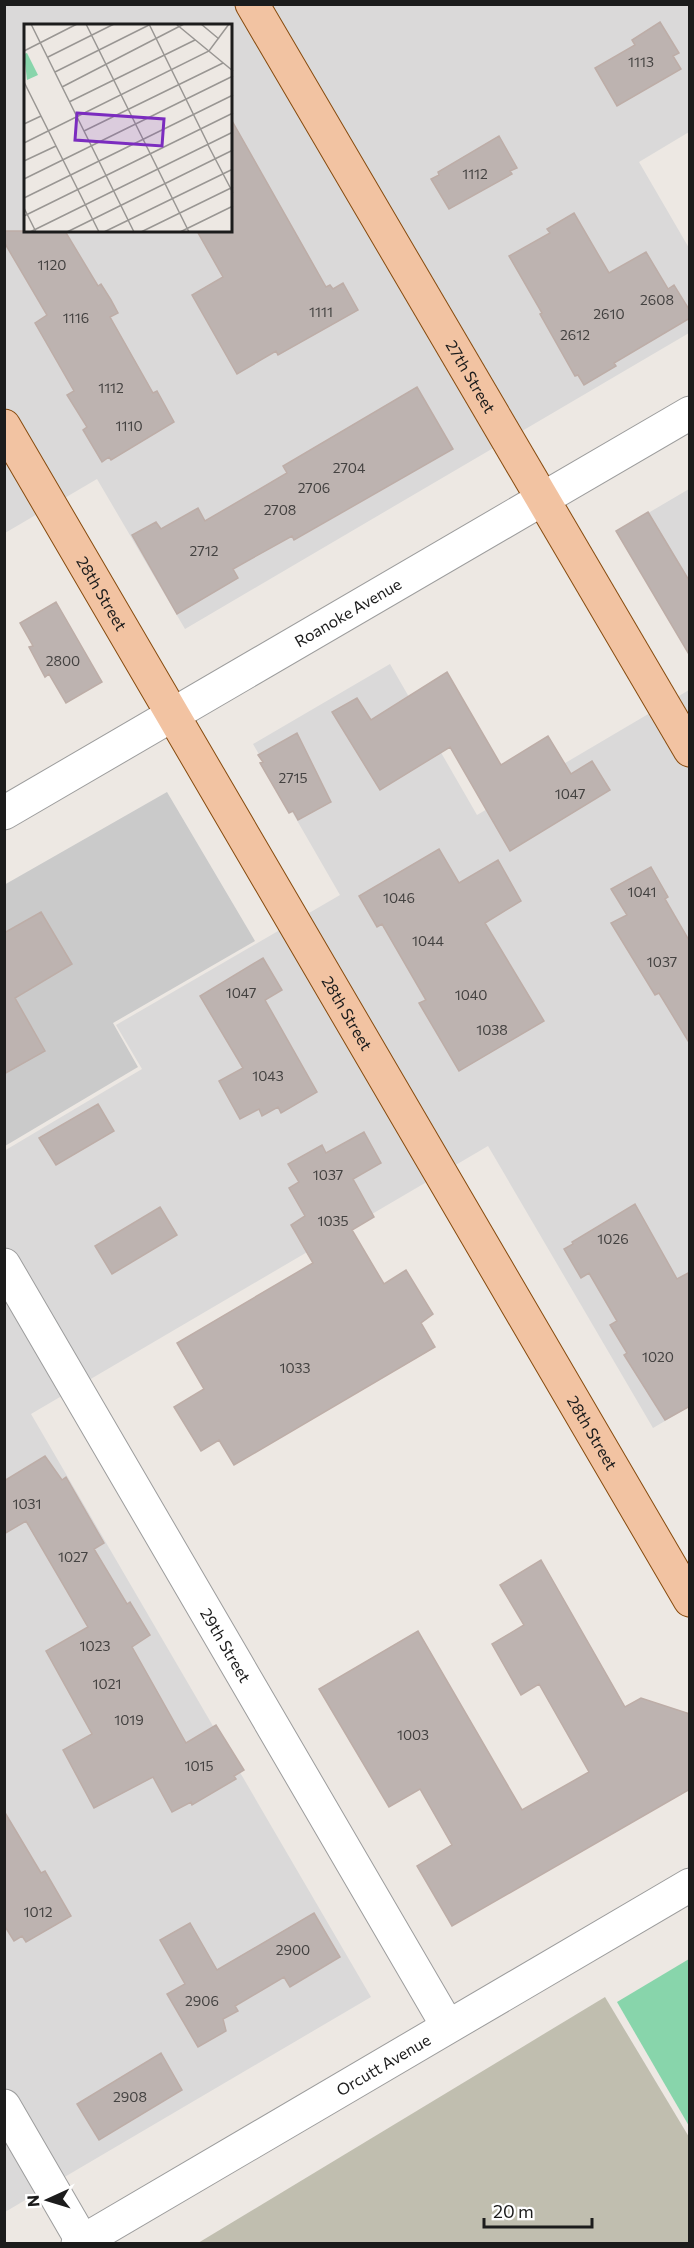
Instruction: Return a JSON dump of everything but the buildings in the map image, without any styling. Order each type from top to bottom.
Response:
[{"type":"main road","name":"27th Street","points":[[252,4],[690,750]]},
{"type":"main road","name":"28th Street","points":[[4,426],[690,1600]]},
{"type":"street","name":"Roanoke Avenue","points":[[4,813],[543,501],[690,413]]},
{"type":"street","name":"29th Street","points":[[4,1265],[447,2025]]},
{"type":"street","name":"Orcutt Avenue","points":[[81,2243],[447,2025],[690,1885]]},
{"type":"street","points":[[4,2106],[81,2243]]},
{"type":"shaded area","points":[[5,5],[689,5],[689,132],[639,162],[689,248],[689,333],[185,629],[97,479],[5,533]]},
{"type":"shaded area","points":[[689,489],[689,645],[621,529]]},
{"type":"shaded area","points":[[390,664],[477,815],[689,690],[689,1407],[653,1428],[488,1146],[31,1414],[371,1997],[5,2212],[4,1151],[142,1069],[116,1025],[340,895],[253,744]]},
{"type":"shaded area","points":[[167,792],[255,941],[113,1023],[138,1067],[5,1146],[4,885]]},
{"type":"shaded area","points":[[605,1997],[689,2137],[689,2243],[198,2243]]},
{"type":"green space","points":[[689,1959],[689,2126],[617,2002]]}]
